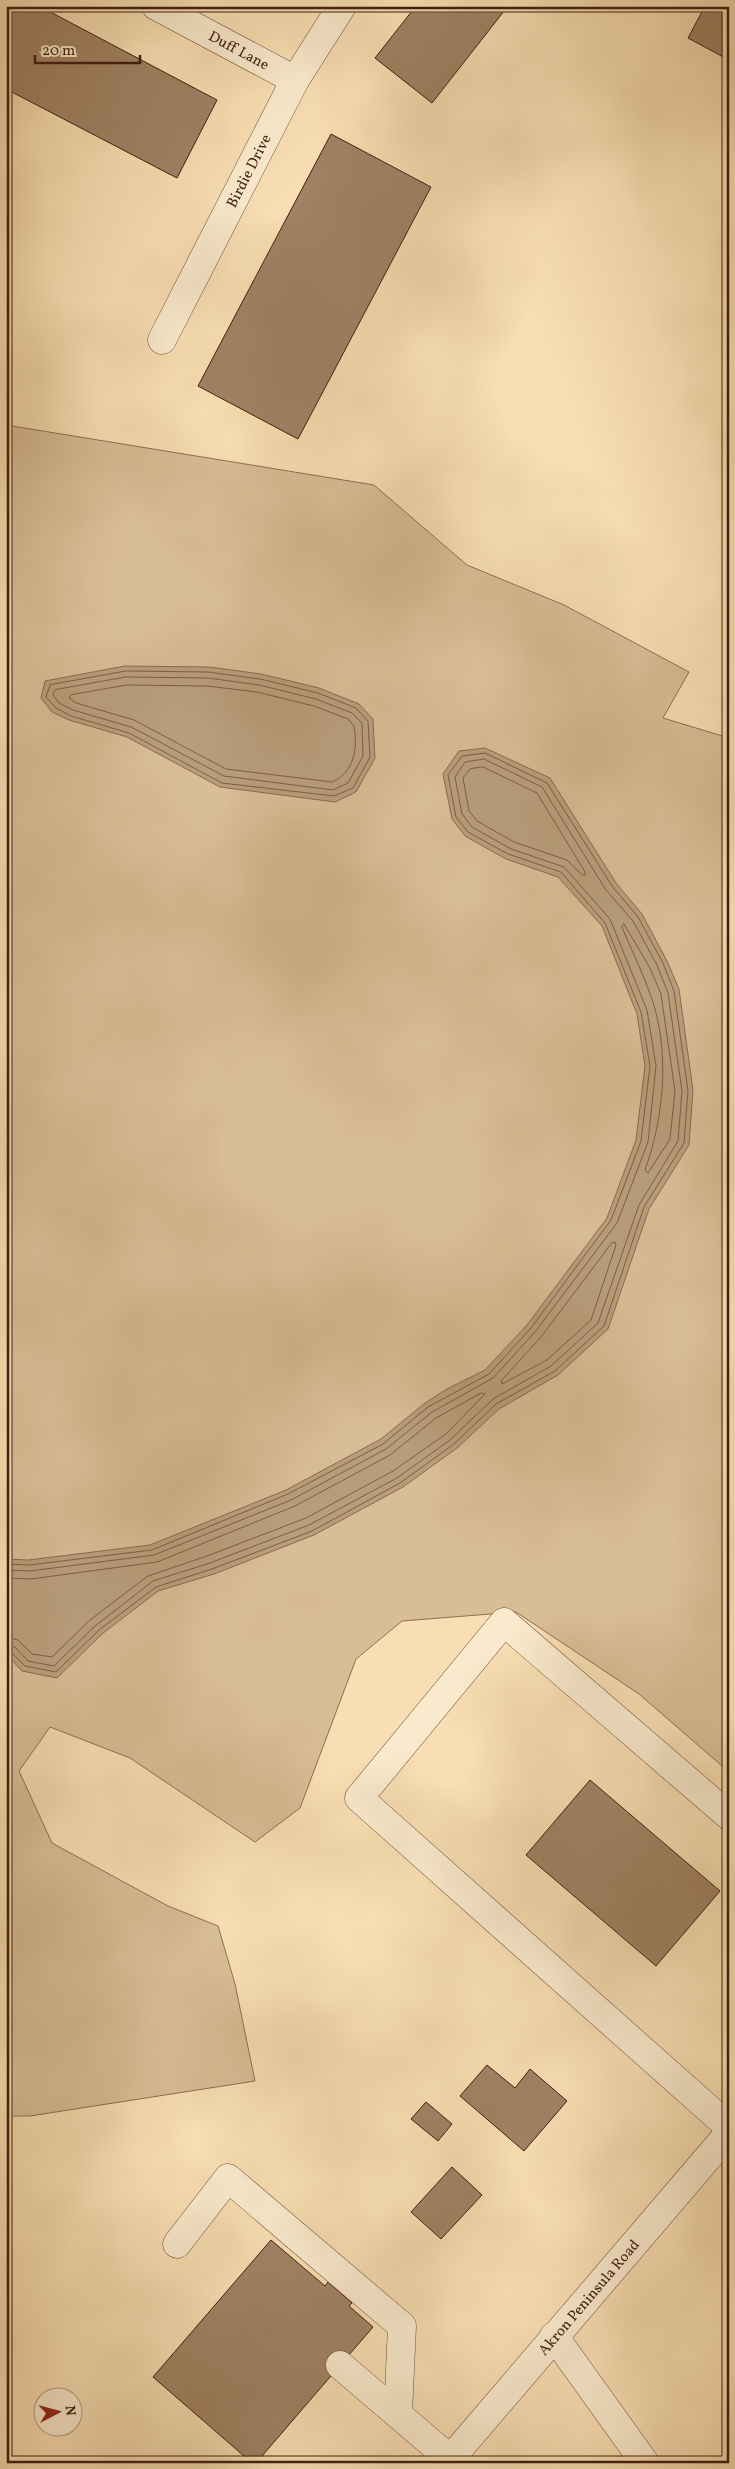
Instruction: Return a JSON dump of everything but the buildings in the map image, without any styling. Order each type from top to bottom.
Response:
[{"type":"street","name":"Duff Lane","points":[[156,6],[295,80]]},
{"type":"street","name":"Birdie Drive","points":[[162,340],[295,80],[342,6]]},
{"type":"street","points":[[729,1816],[504,1622],[359,1798],[729,2127]]},
{"type":"street","name":"Akron Peninsula Road","points":[[448,2461],[729,2133]]},
{"type":"street","points":[[176,2244],[228,2178],[402,2326],[398,2414]]},
{"type":"street","points":[[554,2336],[645,2463]]},
{"type":"street","points":[[340,2365],[398,2414],[448,2461]]},
{"type":"shaded area","points":[[6,425],[374,485],[467,565],[564,605],[689,672],[663,718],[729,738],[729,1772],[639,1694],[516,1612],[402,1621],[356,1659],[300,1808],[255,1842],[130,1758],[50,1727],[19,1771],[52,1843],[168,1906],[218,1926],[235,1984],[255,2081],[30,2116],[6,2116]]},
{"type":"water","points":[[125,666],[209,667],[261,674],[319,688],[359,704],[373,719],[375,758],[356,792],[335,802],[220,787],[127,737],[69,720],[52,712],[41,698],[45,681]]},
{"type":"water","points":[[485,748],[550,778],[616,883],[642,914],[667,961],[679,989],[693,1090],[689,1145],[649,1209],[608,1329],[558,1375],[499,1409],[457,1448],[403,1487],[314,1535],[214,1574],[158,1591],[102,1634],[57,1678],[22,1671],[6,1654],[6,1559],[28,1560],[150,1545],[286,1490],[381,1439],[425,1403],[447,1389],[485,1370],[527,1325],[607,1218],[636,1140],[645,1066],[637,1014],[602,926],[558,877],[506,859],[465,836],[452,819],[443,774],[459,751]]}]
